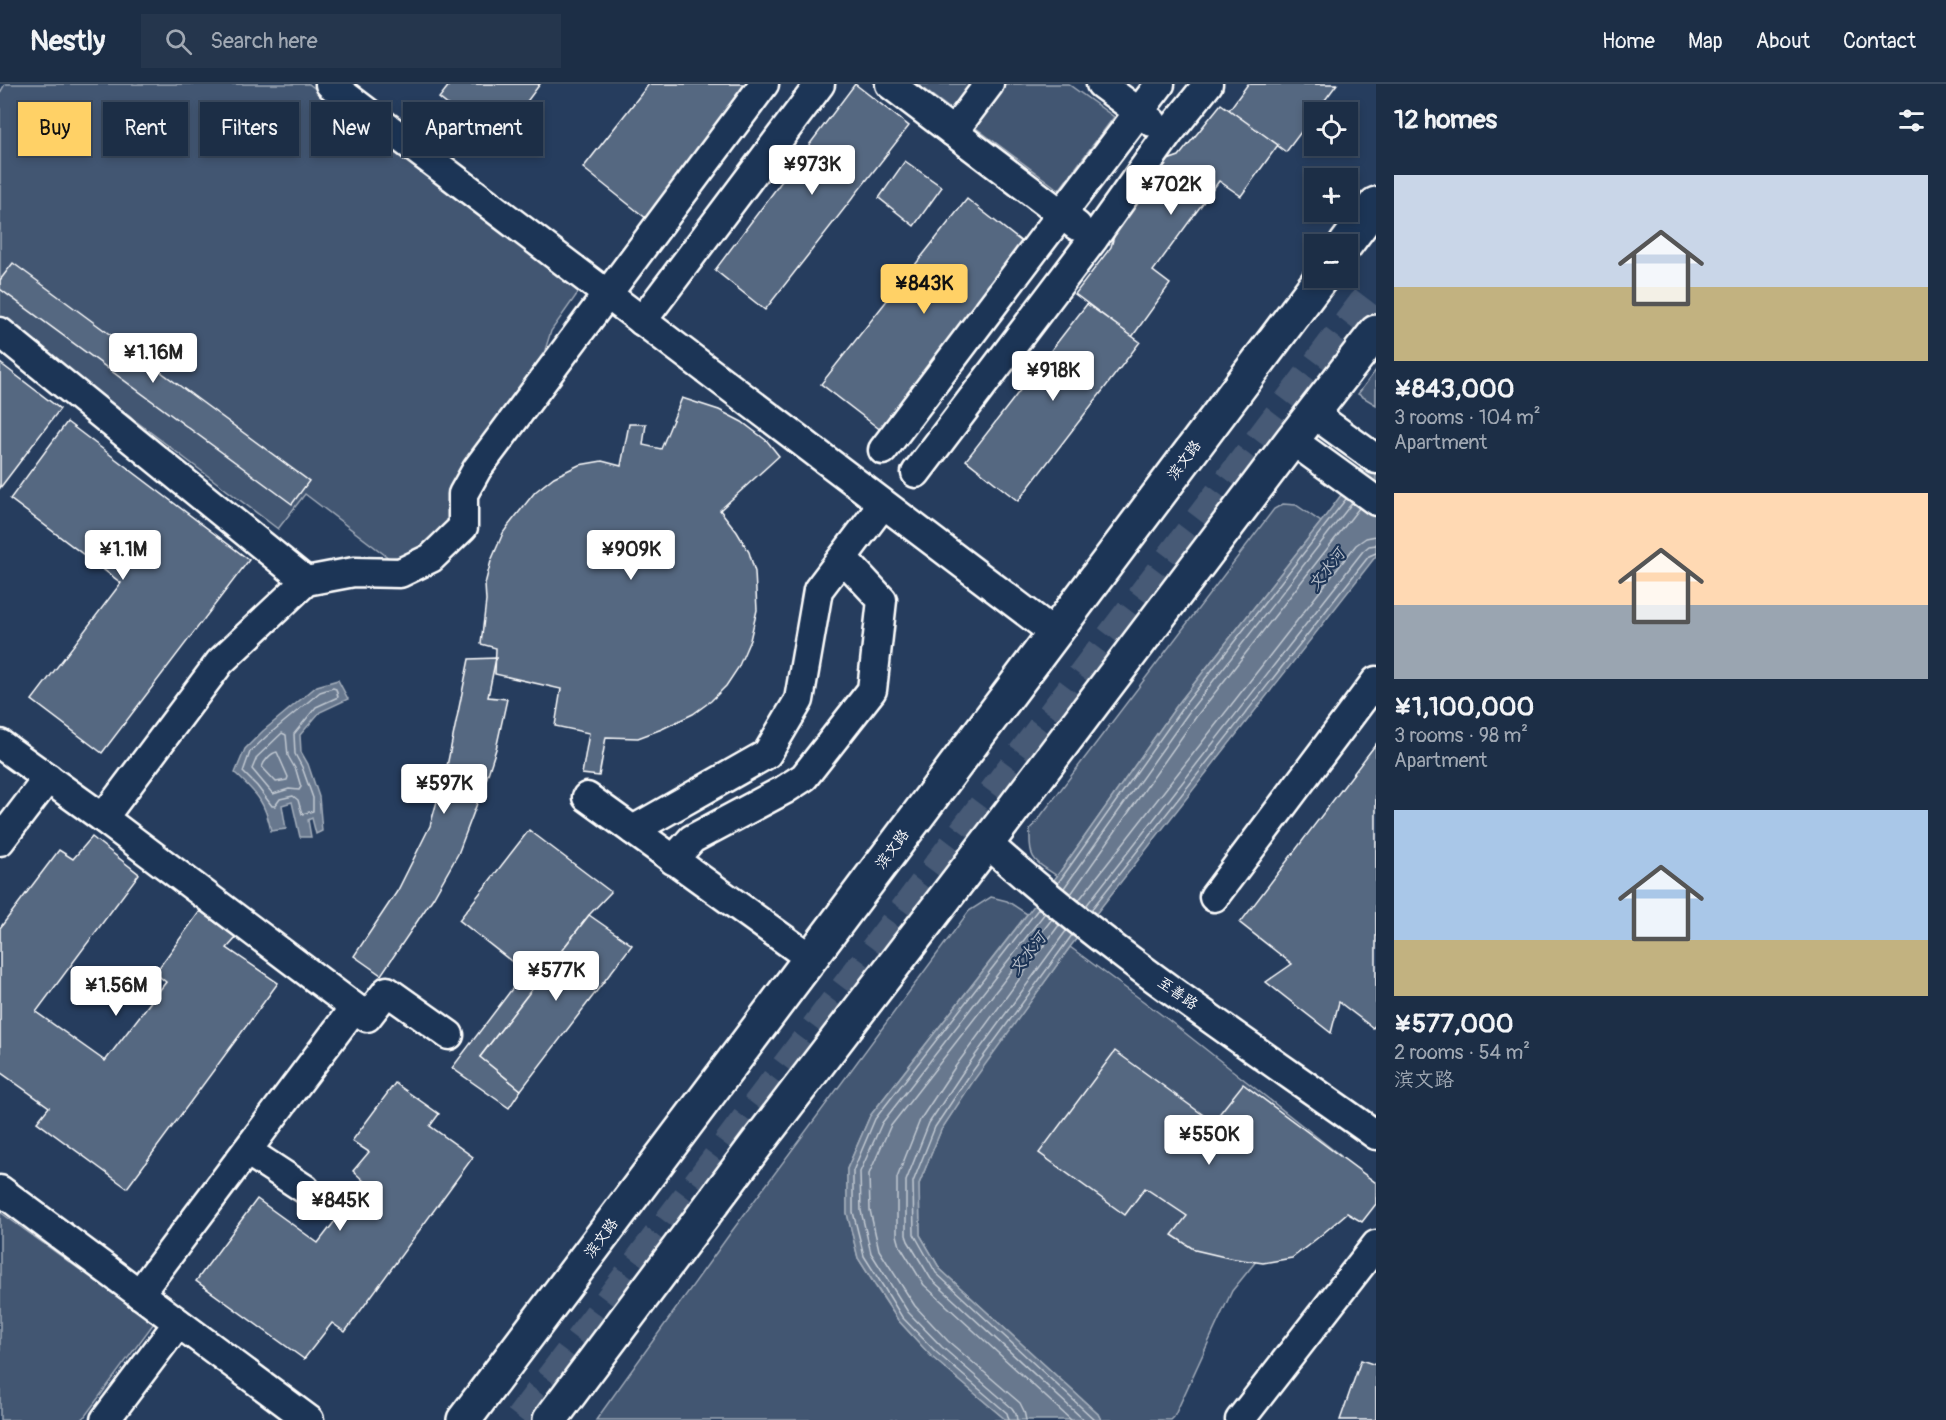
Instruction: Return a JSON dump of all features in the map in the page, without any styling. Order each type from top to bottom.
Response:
[{"type":"main road","points":[[1354,234],[1376,204]]},
{"type":"main road","name":"滨文路","points":[[464,1420],[1313,288]]},
{"type":"main road","points":[[550,1420],[759,1141],[1376,332]]},
{"type":"street","points":[[330,84],[1054,633]]},
{"type":"street","points":[[104,818],[220,662],[306,581],[354,572],[400,573],[431,558],[463,527],[463,494],[477,469],[764,84]]},
{"type":"street","points":[[642,321],[820,84]]},
{"type":"street","points":[[890,84],[1094,238]]},
{"type":"street","points":[[953,132],[989,84]]},
{"type":"street","points":[[1101,84],[1168,134]]},
{"type":"street","points":[[883,450],[1160,84]]},
{"type":"street","points":[[916,473],[1094,238],[1168,134],[1208,84]]},
{"type":"street","points":[[0,332],[306,581]]},
{"type":"street","points":[[1314,414],[1376,459]]},
{"type":"street","points":[[1292,440],[1376,501]]},
{"type":"street","points":[[633,830],[767,754],[799,700],[818,590],[883,504]]},
{"type":"street","points":[[673,860],[692,839],[804,777],[872,690],[882,600],[843,558]]},
{"type":"street","points":[[1214,897],[1376,681]]},
{"type":"street","points":[[0,744],[104,818],[366,1017],[387,991],[449,1035]]},
{"type":"street","points":[[0,841],[48,778]]},
{"type":"street","points":[[587,797],[810,958]]},
{"type":"street","name":"至善路","points":[[987,843],[1113,948],[1376,1135]]},
{"type":"street","points":[[140,1294],[354,1008]]},
{"type":"street","points":[[247,1151],[305,1189]]},
{"type":"street","points":[[0,1190],[309,1420]]},
{"type":"street","points":[[1240,1420],[1376,1245]]},
{"type":"street","points":[[105,1420],[178,1323]]},
{"type":"shaded area","points":[[5,84],[309,84],[333,102],[311,102],[311,156],[391,156],[391,146],[580,290],[551,331],[541,363],[459,472],[457,509],[423,554],[389,558],[305,494],[278,529],[0,318],[0,93]]},
{"type":"shaded area","points":[[917,84],[1068,84],[1114,117],[1059,190]]},
{"type":"shaded area","points":[[1376,370],[1376,405],[1358,394]]},
{"type":"shaded area","points":[[1283,504],[1296,505],[1321,522],[1178,704],[1057,876],[1034,858],[1030,848],[1030,830],[1274,509]]},
{"type":"shaded area","points":[[991,897],[1007,901],[1027,914],[870,1116],[847,1169],[847,1213],[858,1258],[898,1320],[932,1357],[1006,1420],[596,1420],[729,1235],[969,911]]},
{"type":"shaded area","points":[[1070,947],[1166,1018],[1341,1156],[1232,1291],[1171,1420],[1101,1420],[1098,1414],[940,1269],[920,1235],[919,1184],[941,1130],[973,1080]]},
{"type":"shaded area","points":[[0,1212],[154,1323],[82,1420],[0,1420]]},
{"type":"water","name":"文水河","points":[[1376,448],[1376,556],[1070,947],[974,1080],[941,1130],[919,1184],[920,1235],[940,1269],[1098,1414],[1101,1420],[1006,1420],[932,1357],[898,1320],[858,1258],[847,1213],[847,1169],[870,1116],[1057,876],[1178,704]]},
{"type":"water","points":[[338,680],[348,699],[320,712],[300,735],[301,752],[308,764],[319,797],[322,831],[316,834],[312,818],[308,820],[311,837],[300,837],[292,802],[282,805],[286,829],[271,831],[263,805],[235,773],[245,749],[317,686]]},
{"type":"building","points":[[450,84],[540,84],[527,102],[444,102],[439,98]]},
{"type":"building","points":[[649,84],[751,84],[647,219],[583,168]]},
{"type":"building","points":[[855,84],[909,126],[765,310],[715,270]]},
{"type":"building","points":[[1248,84],[1337,84],[1324,102],[1304,102],[1304,128],[1286,152],[1229,110]]},
{"type":"building","points":[[1221,104],[1278,145],[1241,196],[1219,181],[1153,271],[1170,284],[1132,337],[1075,294],[1111,247],[1119,218],[1165,161],[1179,156]]},
{"type":"building","points":[[905,161],[942,187],[914,226],[879,198]]},
{"type":"building","points":[[967,199],[1027,246],[882,431],[821,384]]},
{"type":"building","points":[[13,263],[309,481],[292,504],[0,289],[0,280]]},
{"type":"building","points":[[1087,304],[1140,342],[1018,501],[966,460]]},
{"type":"building","points":[[0,363],[60,409],[0,488]]},
{"type":"building","points":[[682,398],[719,410],[742,422],[767,441],[779,456],[720,510],[749,552],[755,572],[757,610],[750,640],[738,668],[726,686],[711,701],[693,714],[638,738],[606,737],[599,776],[582,774],[589,733],[555,726],[561,689],[495,674],[496,648],[481,644],[486,601],[485,584],[491,561],[508,526],[535,492],[554,477],[579,465],[602,461],[621,466],[629,424],[646,424],[643,445],[661,449]]},
{"type":"building","points":[[67,422],[249,560],[102,753],[32,700],[121,583],[10,499]]},
{"type":"building","points":[[496,658],[488,697],[507,699],[487,777],[458,854],[433,898],[381,975],[354,956],[398,890],[430,826],[447,766],[469,659]]},
{"type":"building","points":[[1376,744],[1376,1024],[1373,1028],[1339,1002],[1331,1033],[1266,982],[1292,964],[1240,923]]},
{"type":"building","points":[[529,830],[611,892],[589,915],[480,1057],[521,1090],[509,1108],[452,1068],[525,972],[459,920]]},
{"type":"building","points":[[92,837],[139,874],[36,1012],[105,1061],[166,982],[155,973],[200,911],[236,938],[227,948],[278,983],[127,1188],[37,1122],[49,1107],[0,1072],[0,928],[59,850],[73,859]]},
{"type":"building","points":[[589,915],[632,945],[521,1090],[480,1057]]},
{"type":"building","points":[[1115,1051],[1213,1122],[1243,1084],[1376,1183],[1376,1204],[1362,1222],[1347,1213],[1292,1258],[1263,1263],[1195,1250],[1172,1235],[1187,1216],[1145,1188],[1125,1215],[1039,1153]]},
{"type":"building","points":[[395,1083],[439,1114],[430,1126],[473,1157],[345,1332],[332,1323],[304,1359],[196,1281],[257,1199],[318,1243],[365,1182],[353,1171],[369,1152],[352,1141]]},
{"type":"building","points":[[1361,1360],[1376,1365],[1376,1420],[1340,1420]]},
{"type":"tunnel","points":[[521,1420],[1376,289]]}]
